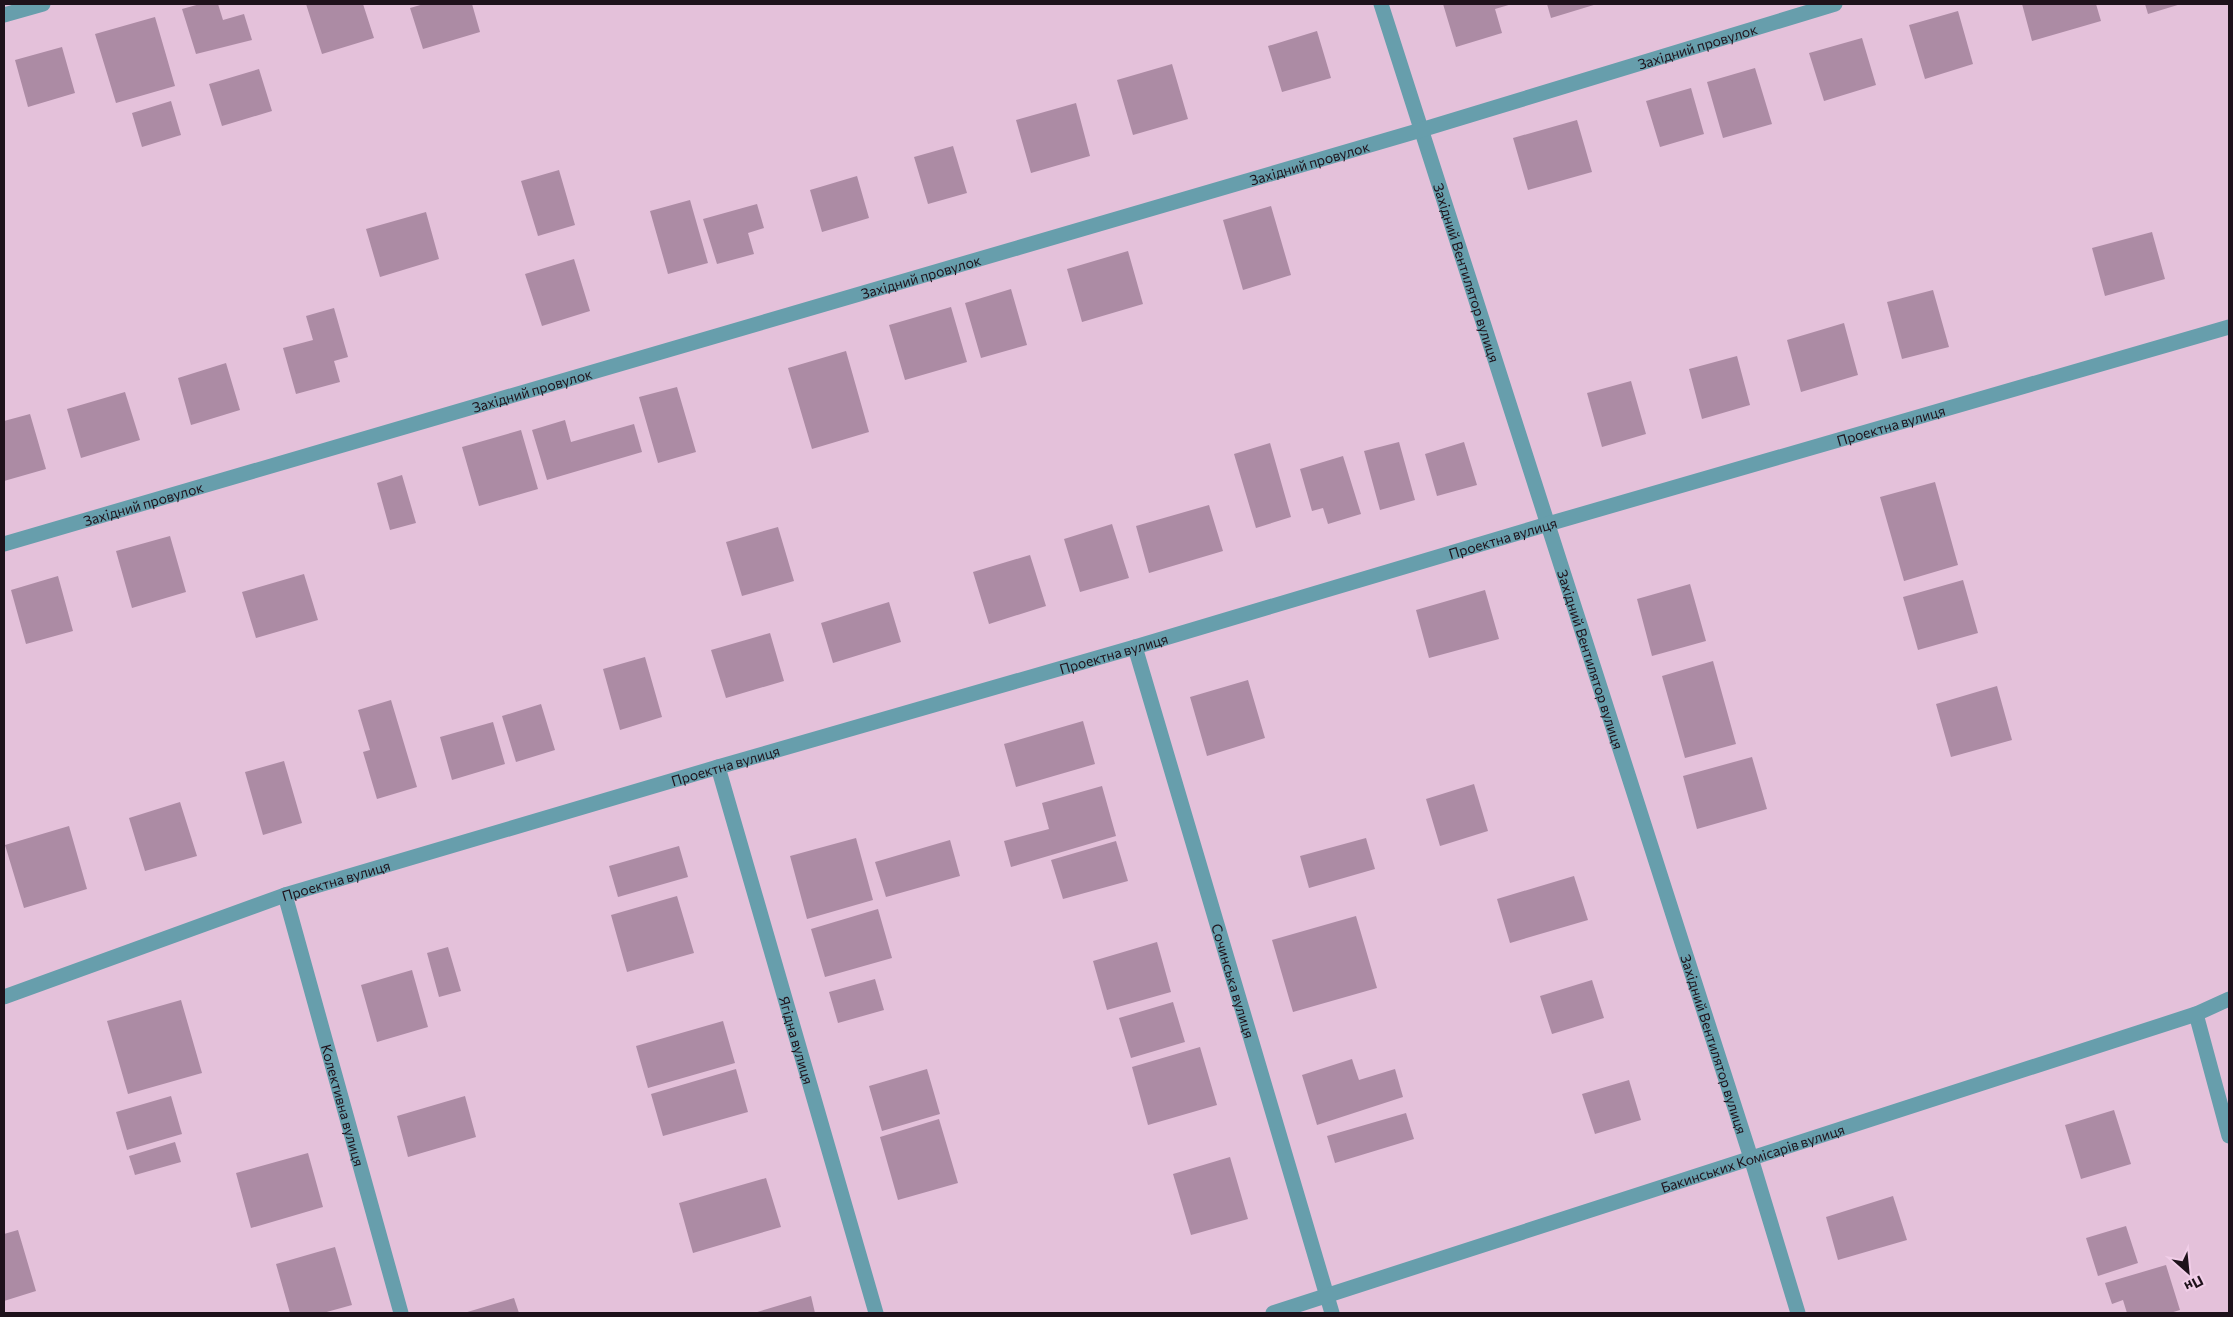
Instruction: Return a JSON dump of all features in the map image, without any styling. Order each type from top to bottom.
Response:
[{"type":"street","points":[[4,15],[43,4]]},
{"type":"street","name":"Західний Вентилятор вулиця","points":[[1381,4],[1798,1313]]},
{"type":"street","name":"Західний провулок","points":[[4,544],[1422,130],[1836,4]]},
{"type":"street","name":"Проектна вулиця","points":[[4,997],[285,895],[718,767],[1135,647],[1548,524],[2229,327]]},
{"type":"street","name":"Сочинська вулиця","points":[[1135,647],[1332,1313]]},
{"type":"street","name":"Ягідна вулиця","points":[[718,767],[876,1313]]},
{"type":"street","name":"Колективна вулиця","points":[[285,895],[401,1313]]},
{"type":"street","name":"Бакинських Комісарів вулиця","points":[[1273,1313],[2196,1014],[2229,999]]},
{"type":"street","points":[[2196,1014],[2229,1136]]},
{"type":"building","points":[[200,4],[218,4],[223,20],[244,14],[252,40],[196,54],[182,9]]},
{"type":"building","points":[[306,4],[363,4],[374,38],[322,54]]},
{"type":"building","points":[[424,4],[472,4],[480,32],[423,49],[410,8]]},
{"type":"building","points":[[1443,4],[1512,4],[1495,9],[1502,33],[1456,47]]},
{"type":"building","points":[[1547,4],[1597,4],[1551,18]]},
{"type":"building","points":[[2022,4],[2096,4],[2101,21],[2032,41]]},
{"type":"building","points":[[2145,4],[2181,4],[2148,14]]},
{"type":"building","points":[[1958,11],[1973,64],[1925,79],[1909,25]]},
{"type":"building","points":[[155,17],[175,86],[116,103],[95,34]]},
{"type":"building","points":[[1317,31],[1331,78],[1282,92],[1268,46]]},
{"type":"building","points":[[1862,38],[1876,85],[1824,101],[1809,53]]},
{"type":"building","points":[[62,47],[75,93],[28,107],[15,60]]},
{"type":"building","points":[[1172,64],[1188,119],[1133,135],[1117,80]]},
{"type":"building","points":[[1755,68],[1772,124],[1723,138],[1707,82]]},
{"type":"building","points":[[259,69],[272,111],[222,126],[209,84]]},
{"type":"building","points":[[1691,88],[1704,134],[1660,147],[1646,101]]},
{"type":"building","points":[[171,101],[181,135],[142,147],[132,113]]},
{"type":"building","points":[[1076,103],[1090,156],[1031,173],[1016,120]]},
{"type":"building","points":[[1577,120],[1592,172],[1528,190],[1513,138]]},
{"type":"building","points":[[953,146],[967,193],[928,204],[914,157]]},
{"type":"building","points":[[559,170],[575,225],[538,236],[521,181]]},
{"type":"building","points":[[857,176],[869,218],[822,232],[810,190]]},
{"type":"building","points":[[690,200],[708,263],[668,274],[650,211]]},
{"type":"building","points":[[757,204],[764,228],[748,233],[754,254],[717,264],[703,219]]},
{"type":"building","points":[[1271,206],[1291,275],[1243,290],[1223,220]]},
{"type":"building","points":[[426,212],[439,259],[380,277],[366,229]]},
{"type":"building","points":[[2152,232],[2165,279],[2105,296],[2092,248]]},
{"type":"building","points":[[1128,251],[1143,304],[1082,322],[1067,269]]},
{"type":"building","points":[[574,259],[590,311],[542,326],[525,274]]},
{"type":"building","points":[[1011,289],[1027,345],[981,358],[965,303]]},
{"type":"building","points":[[1933,290],[1949,347],[1902,359],[1887,302]]},
{"type":"building","points":[[951,307],[967,362],[905,380],[889,325]]},
{"type":"building","points":[[334,308],[348,357],[334,361],[340,382],[296,394],[283,348],[313,340],[306,316]]},
{"type":"building","points":[[1844,323],[1858,375],[1801,392],[1787,340]]},
{"type":"building","points":[[846,351],[869,432],[812,449],[788,368]]},
{"type":"building","points":[[1737,356],[1750,405],[1702,419],[1689,369]]},
{"type":"building","points":[[226,363],[240,410],[191,425],[178,378]]},
{"type":"building","points":[[1631,381],[1646,434],[1602,447],[1587,393]]},
{"type":"building","points":[[677,387],[696,452],[658,463],[639,397]]},
{"type":"building","points":[[125,392],[140,440],[81,458],[67,409]]},
{"type":"building","points":[[30,414],[46,469],[4,481],[4,421]]},
{"type":"building","points":[[565,420],[571,442],[634,424],[642,452],[547,480],[532,430]]},
{"type":"building","points":[[521,430],[538,489],[479,506],[462,447]]},
{"type":"building","points":[[1399,442],[1415,500],[1380,510],[1364,451]]},
{"type":"building","points":[[1464,442],[1477,485],[1437,496],[1425,454]]},
{"type":"building","points":[[1270,443],[1291,517],[1256,528],[1234,454]]},
{"type":"building","points":[[1343,456],[1361,514],[1328,524],[1323,508],[1312,511],[1300,469]]},
{"type":"building","points":[[402,475],[416,523],[390,530],[377,483]]},
{"type":"building","points":[[1935,482],[1958,565],[1904,581],[1880,497]]},
{"type":"building","points":[[1209,505],[1223,551],[1149,573],[1136,526]]},
{"type":"building","points":[[1112,524],[1129,578],[1080,592],[1064,539]]},
{"type":"building","points":[[778,527],[794,581],[742,596],[726,542]]},
{"type":"building","points":[[170,536],[186,592],[132,608],[116,551]]},
{"type":"building","points":[[1030,555],[1046,606],[989,624],[973,572]]},
{"type":"building","points":[[304,574],[318,620],[256,638],[242,592]]},
{"type":"building","points":[[58,576],[73,631],[26,644],[11,590]]},
{"type":"building","points":[[1963,580],[1978,633],[1918,650],[1903,597]]},
{"type":"building","points":[[1690,584],[1706,641],[1652,656],[1637,599]]},
{"type":"building","points":[[1485,590],[1499,639],[1429,658],[1416,610]]},
{"type":"building","points":[[889,602],[901,642],[833,663],[821,623]]},
{"type":"building","points":[[770,633],[784,681],[726,698],[711,650]]},
{"type":"building","points":[[645,657],[662,717],[620,730],[603,669]]},
{"type":"building","points":[[1713,661],[1736,744],[1685,758],[1662,676]]},
{"type":"building","points":[[1248,680],[1265,738],[1207,756],[1190,697]]},
{"type":"building","points":[[1997,686],[2012,740],[1951,757],[1936,704]]},
{"type":"building","points":[[391,700],[417,787],[377,799],[363,752],[370,750],[358,710]]},
{"type":"building","points":[[541,704],[555,750],[516,762],[502,716]]},
{"type":"building","points":[[1083,721],[1095,764],[1016,787],[1004,744]]},
{"type":"building","points":[[493,722],[505,764],[452,780],[440,737]]},
{"type":"building","points":[[1752,757],[1767,809],[1697,829],[1683,776]]},
{"type":"building","points":[[284,761],[302,823],[263,835],[245,772]]},
{"type":"building","points":[[1474,784],[1488,831],[1440,846],[1426,799]]},
{"type":"building","points":[[1102,786],[1116,836],[1011,867],[1004,841],[1049,829],[1042,803]]},
{"type":"building","points":[[180,802],[197,856],[145,871],[129,818]]},
{"type":"building","points":[[69,826],[87,889],[24,908],[5,845]]},
{"type":"building","points":[[856,838],[873,900],[807,919],[790,856]]},
{"type":"building","points":[[1366,838],[1375,869],[1309,888],[1300,856]]},
{"type":"building","points":[[950,840],[960,876],[886,897],[875,862]]},
{"type":"building","points":[[1116,841],[1128,881],[1063,899],[1051,860]]},
{"type":"building","points":[[679,846],[688,877],[618,897],[609,866]]},
{"type":"building","points":[[1574,876],[1588,920],[1510,943],[1497,899]]},
{"type":"building","points":[[677,896],[694,953],[627,972],[611,915]]},
{"type":"building","points":[[878,909],[892,958],[825,977],[811,929]]},
{"type":"building","points":[[1356,916],[1377,988],[1293,1012],[1272,940]]},
{"type":"building","points":[[1157,942],[1171,992],[1107,1010],[1093,961]]},
{"type":"building","points":[[448,947],[461,991],[439,997],[427,953]]},
{"type":"building","points":[[412,970],[428,1027],[377,1042],[361,985]]},
{"type":"building","points":[[875,979],[884,1010],[838,1023],[829,992]]},
{"type":"building","points":[[1592,980],[1604,1018],[1552,1034],[1540,996]]},
{"type":"building","points":[[181,1000],[202,1073],[128,1094],[107,1021]]},
{"type":"building","points":[[1173,1002],[1185,1042],[1131,1058],[1119,1018]]},
{"type":"building","points":[[723,1021],[735,1063],[648,1088],[636,1046]]},
{"type":"building","points":[[1200,1047],[1217,1105],[1148,1125],[1132,1067]]},
{"type":"building","points":[[1352,1059],[1359,1080],[1395,1069],[1403,1097],[1317,1125],[1302,1075]]},
{"type":"building","points":[[736,1069],[748,1112],[663,1136],[651,1094]]},
{"type":"building","points":[[927,1069],[940,1114],[882,1131],[869,1086]]},
{"type":"building","points":[[1629,1080],[1641,1120],[1595,1134],[1582,1094]]},
{"type":"building","points":[[171,1096],[182,1134],[127,1150],[116,1112]]},
{"type":"building","points":[[465,1096],[476,1137],[408,1157],[397,1116]]},
{"type":"building","points":[[2114,1110],[2131,1164],[2081,1179],[2065,1125]]},
{"type":"building","points":[[1406,1113],[1414,1139],[1335,1163],[1327,1136]]},
{"type":"building","points":[[939,1119],[958,1183],[898,1200],[880,1137]]},
{"type":"building","points":[[175,1142],[181,1162],[135,1175],[129,1156]]},
{"type":"building","points":[[308,1153],[323,1207],[251,1228],[236,1173]]},
{"type":"building","points":[[1230,1157],[1248,1219],[1191,1235],[1173,1174]]},
{"type":"building","points":[[766,1178],[781,1227],[693,1253],[679,1203]]},
{"type":"building","points":[[1893,1196],[1907,1240],[1838,1260],[1826,1217]]},
{"type":"building","points":[[2126,1226],[2138,1263],[2098,1276],[2086,1238]]},
{"type":"building","points":[[18,1230],[36,1291],[4,1301],[4,1234]]},
{"type":"building","points":[[335,1247],[352,1305],[323,1313],[290,1313],[276,1264]]},
{"type":"building","points":[[2166,1265],[2180,1310],[2170,1313],[2127,1313],[2123,1300],[2112,1304],[2105,1283]]},
{"type":"building","points":[[811,1296],[815,1313],[754,1313]]},
{"type":"building","points":[[514,1298],[519,1313],[464,1313]]}]
